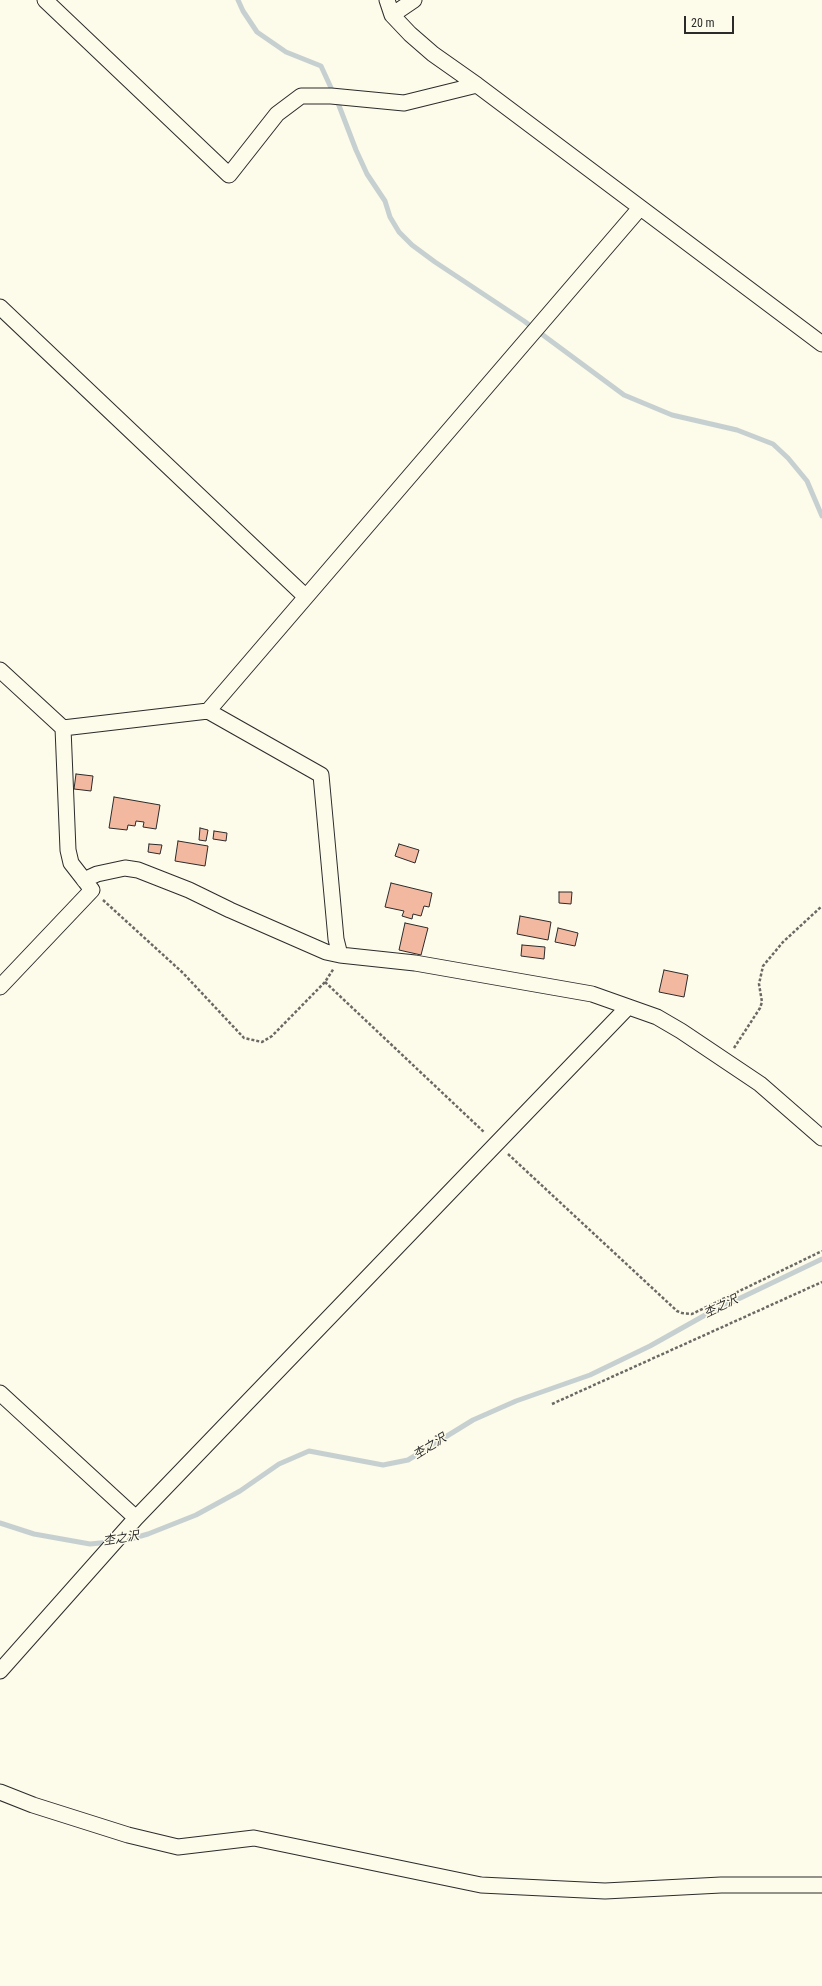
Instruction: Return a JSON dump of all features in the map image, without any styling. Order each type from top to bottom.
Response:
[{"type":"street","points":[[44,0],[229,175],[277,114],[301,96],[331,96],[404,103],[477,84]]},
{"type":"street","points":[[387,0],[392,15],[410,34],[433,54],[477,84],[822,344]]},
{"type":"street","points":[[392,15],[414,0]]},
{"type":"street","points":[[208,712],[640,208]]},
{"type":"street","points":[[0,307],[306,597]]},
{"type":"street","points":[[0,670],[63,728],[68,850],[71,863],[88,885]]},
{"type":"street","points":[[63,728],[208,712],[322,775],[336,939],[340,955]]},
{"type":"street","points":[[0,987],[97,874],[125,868],[138,870],[189,890],[230,910],[326,952],[340,955],[415,963],[559,987],[592,994],[627,1008],[657,1017],[760,1084],[822,1138]]},
{"type":"street","points":[[0,1671],[136,1518],[627,1008]]},
{"type":"street","points":[[0,1393],[136,1518]]},
{"type":"street","points":[[0,1792],[32,1805],[128,1835],[178,1848],[254,1838],[481,1885],[605,1891],[721,1884],[822,1884]]},
{"type":"path","points":[[88,885],[183,973],[244,1038],[262,1042],[272,1036],[325,982],[340,955]]},
{"type":"path","points":[[725,1060],[760,1008],[762,1002],[759,984],[763,966],[783,942],[822,906]]},
{"type":"path","points":[[325,982],[677,1311],[692,1314],[822,1251]]},
{"type":"path","points":[[552,1404],[822,1282]]},
{"type":"building","points":[[76,774],[93,776],[91,791],[74,789]]},
{"type":"building","points":[[114,797],[160,805],[156,829],[143,827],[144,822],[136,821],[135,826],[128,825],[127,830],[109,828]]},
{"type":"building","points":[[200,828],[208,830],[206,841],[199,840]]},
{"type":"building","points":[[214,831],[227,833],[226,841],[213,839]]},
{"type":"building","points":[[178,841],[208,846],[205,866],[175,861]]},
{"type":"building","points":[[149,844],[162,845],[160,854],[148,852]]},
{"type":"building","points":[[399,844],[419,850],[415,863],[395,856]]},
{"type":"building","points":[[391,883],[432,893],[429,907],[424,906],[421,916],[413,914],[412,919],[402,916],[404,911],[385,907]]},
{"type":"building","points":[[559,892],[572,892],[571,904],[559,903]]},
{"type":"building","points":[[520,916],[551,922],[548,940],[517,934]]},
{"type":"building","points":[[405,923],[428,928],[421,955],[399,950]]},
{"type":"building","points":[[558,928],[578,933],[575,946],[555,942]]},
{"type":"building","points":[[522,945],[545,947],[544,959],[521,956]]},
{"type":"building","points":[[664,970],[688,975],[684,997],[659,992]]},
{"type":"waterway","points":[[238,0],[243,11],[257,32],[286,52],[321,66],[367,174],[385,201],[390,217],[399,232],[412,245],[524,321],[624,395],[672,415],[737,430],[773,444],[788,458],[807,481],[822,516]]},
{"type":"waterway","name":"杢之沢","points":[[120,1542],[148,1534],[196,1515],[240,1491],[279,1464],[309,1451],[383,1465],[408,1460],[473,1420],[516,1401],[590,1375],[650,1346],[707,1314],[822,1259]]},
{"type":"waterway","name":"杢之沢","points":[[0,1523],[34,1534],[90,1544],[110,1542]]}]
